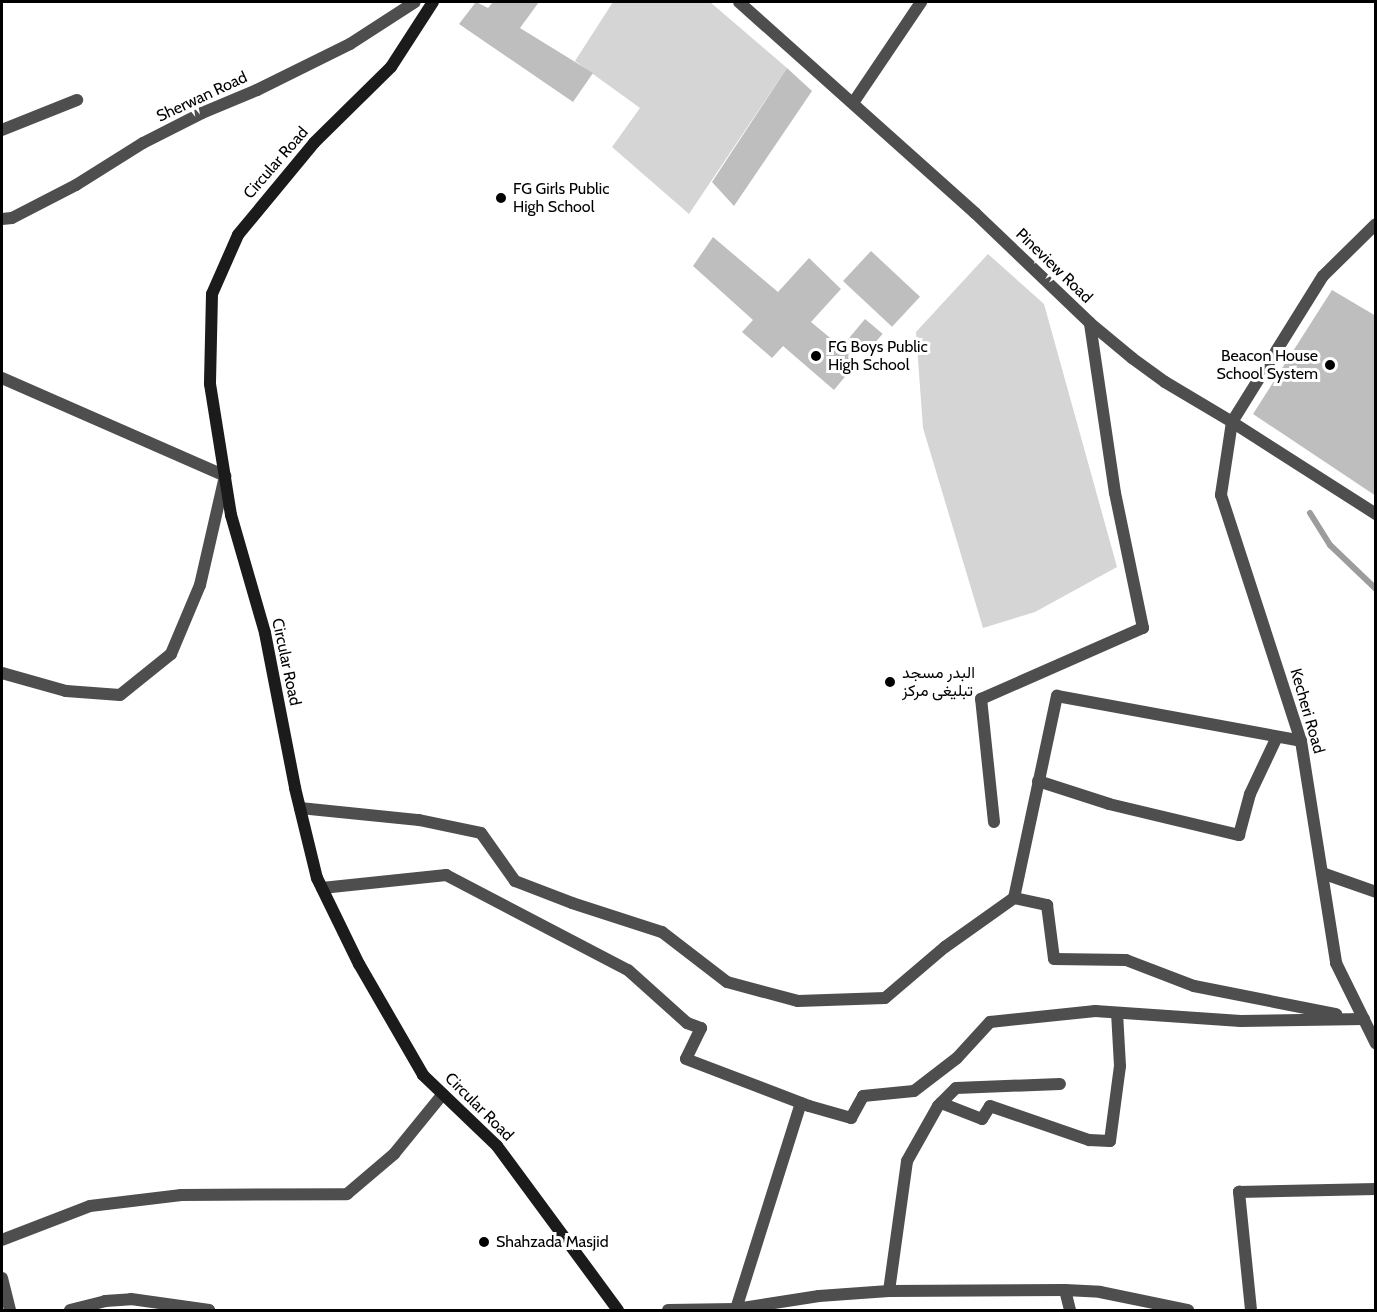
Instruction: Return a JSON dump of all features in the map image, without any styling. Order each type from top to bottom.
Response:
[{"type":"main road","name":"Circular Road","points":[[434,2],[391,67],[314,144],[238,235],[212,294],[210,384],[231,515],[265,633],[300,808],[317,878],[359,964],[423,1076],[497,1146],[618,1311]]},
{"type":"street","name":"Sherwan Road","points":[[2,219],[12,218],[76,185],[143,144],[202,113],[257,90],[350,44],[415,2]]},
{"type":"street","name":"Pineview Road","points":[[739,2],[975,213],[1090,323],[1165,382],[1376,514]]},
{"type":"street","points":[[853,103],[921,2]]},
{"type":"street","points":[[2,130],[77,100]]},
{"type":"street","points":[[1232,422],[1323,276],[1376,225]]},
{"type":"street","points":[[994,822],[981,699],[1143,628],[1115,493],[1090,323]]},
{"type":"street","points":[[2,378],[225,476],[200,585],[171,654],[120,695],[66,691],[2,673]]},
{"type":"street","name":"Kecheri Road","points":[[1232,422],[1221,495],[1302,741],[1336,963],[1376,1044]]},
{"type":"street","points":[[300,808],[418,820],[481,832],[515,881],[572,903],[662,932],[727,982],[798,1002],[885,998],[945,947],[1014,898],[1057,696],[1302,741]]},
{"type":"street","points":[[1038,781],[1119,807],[1239,835],[1250,794],[1277,737]]},
{"type":"street","points":[[1322,873],[1376,892]]},
{"type":"street","points":[[322,888],[446,875],[503,907],[628,970],[687,1023],[700,1028],[686,1059],[851,1118],[864,1096],[914,1091],[957,1058],[990,1022],[1095,1011],[1241,1021],[1364,1019]]},
{"type":"street","points":[[1014,898],[1047,905],[1054,959],[1126,960],[1194,986],[1364,1019]]},
{"type":"street","points":[[941,1103],[982,1119],[990,1106],[1089,1140],[1110,1140],[1120,1066],[1117,1013]]},
{"type":"street","points":[[889,1291],[907,1161],[941,1103],[956,1088],[1060,1084]]},
{"type":"street","points":[[2,1240],[90,1206],[181,1195],[265,1197],[347,1194],[394,1154],[443,1094]]},
{"type":"street","points":[[736,1309],[801,1102]]},
{"type":"street","points":[[1251,1311],[1239,1192],[1376,1189]]},
{"type":"street","points":[[2,1278],[10,1311]]},
{"type":"street","points":[[668,1311],[736,1309],[819,1296],[889,1291],[1065,1290],[1100,1292],[1140,1306],[1188,1311]]},
{"type":"street","points":[[1065,1290],[1070,1311]]},
{"type":"street","points":[[70,1311],[105,1301],[131,1299],[209,1311]]},
{"type":"shaded area","points":[[613,2],[710,2],[787,68],[689,214],[612,147],[640,108],[575,61]]},
{"type":"shaded area","points":[[988,254],[1044,304],[1117,567],[1035,612],[983,628],[923,428],[916,332]]},
{"type":"building","points":[[476,2],[488,8],[493,2],[539,2],[520,28],[593,73],[573,102],[459,24]]},
{"type":"building","points":[[787,68],[812,91],[734,206],[712,182]]},
{"type":"building","points":[[713,237],[778,292],[809,258],[841,289],[811,322],[858,361],[834,390],[783,346],[772,358],[742,332],[753,320],[693,266]]},
{"type":"building","points":[[871,251],[920,297],[892,327],[843,281]]},
{"type":"building","name":"Beacon House School System","points":[[1332,290],[1376,316],[1376,496],[1253,414]]},
{"type":"building","points":[[865,319],[883,334],[865,354],[848,340]]},
{"type":"waterway","points":[[1310,513],[1330,545],[1376,589]]},
{"type":"place","name":"FG Girls Public High School","points":[[501,198]]},
{"type":"place","name":"FG Boys Public High School","points":[[816,356]]},
{"type":"place","name":"Beacon House School System","points":[[1330,365]]},
{"type":"place","name":"البدر مسجد تبلیغی مرکز","points":[[890,682]]},
{"type":"place","name":"Shahzada Masjid","points":[[484,1242]]}]
